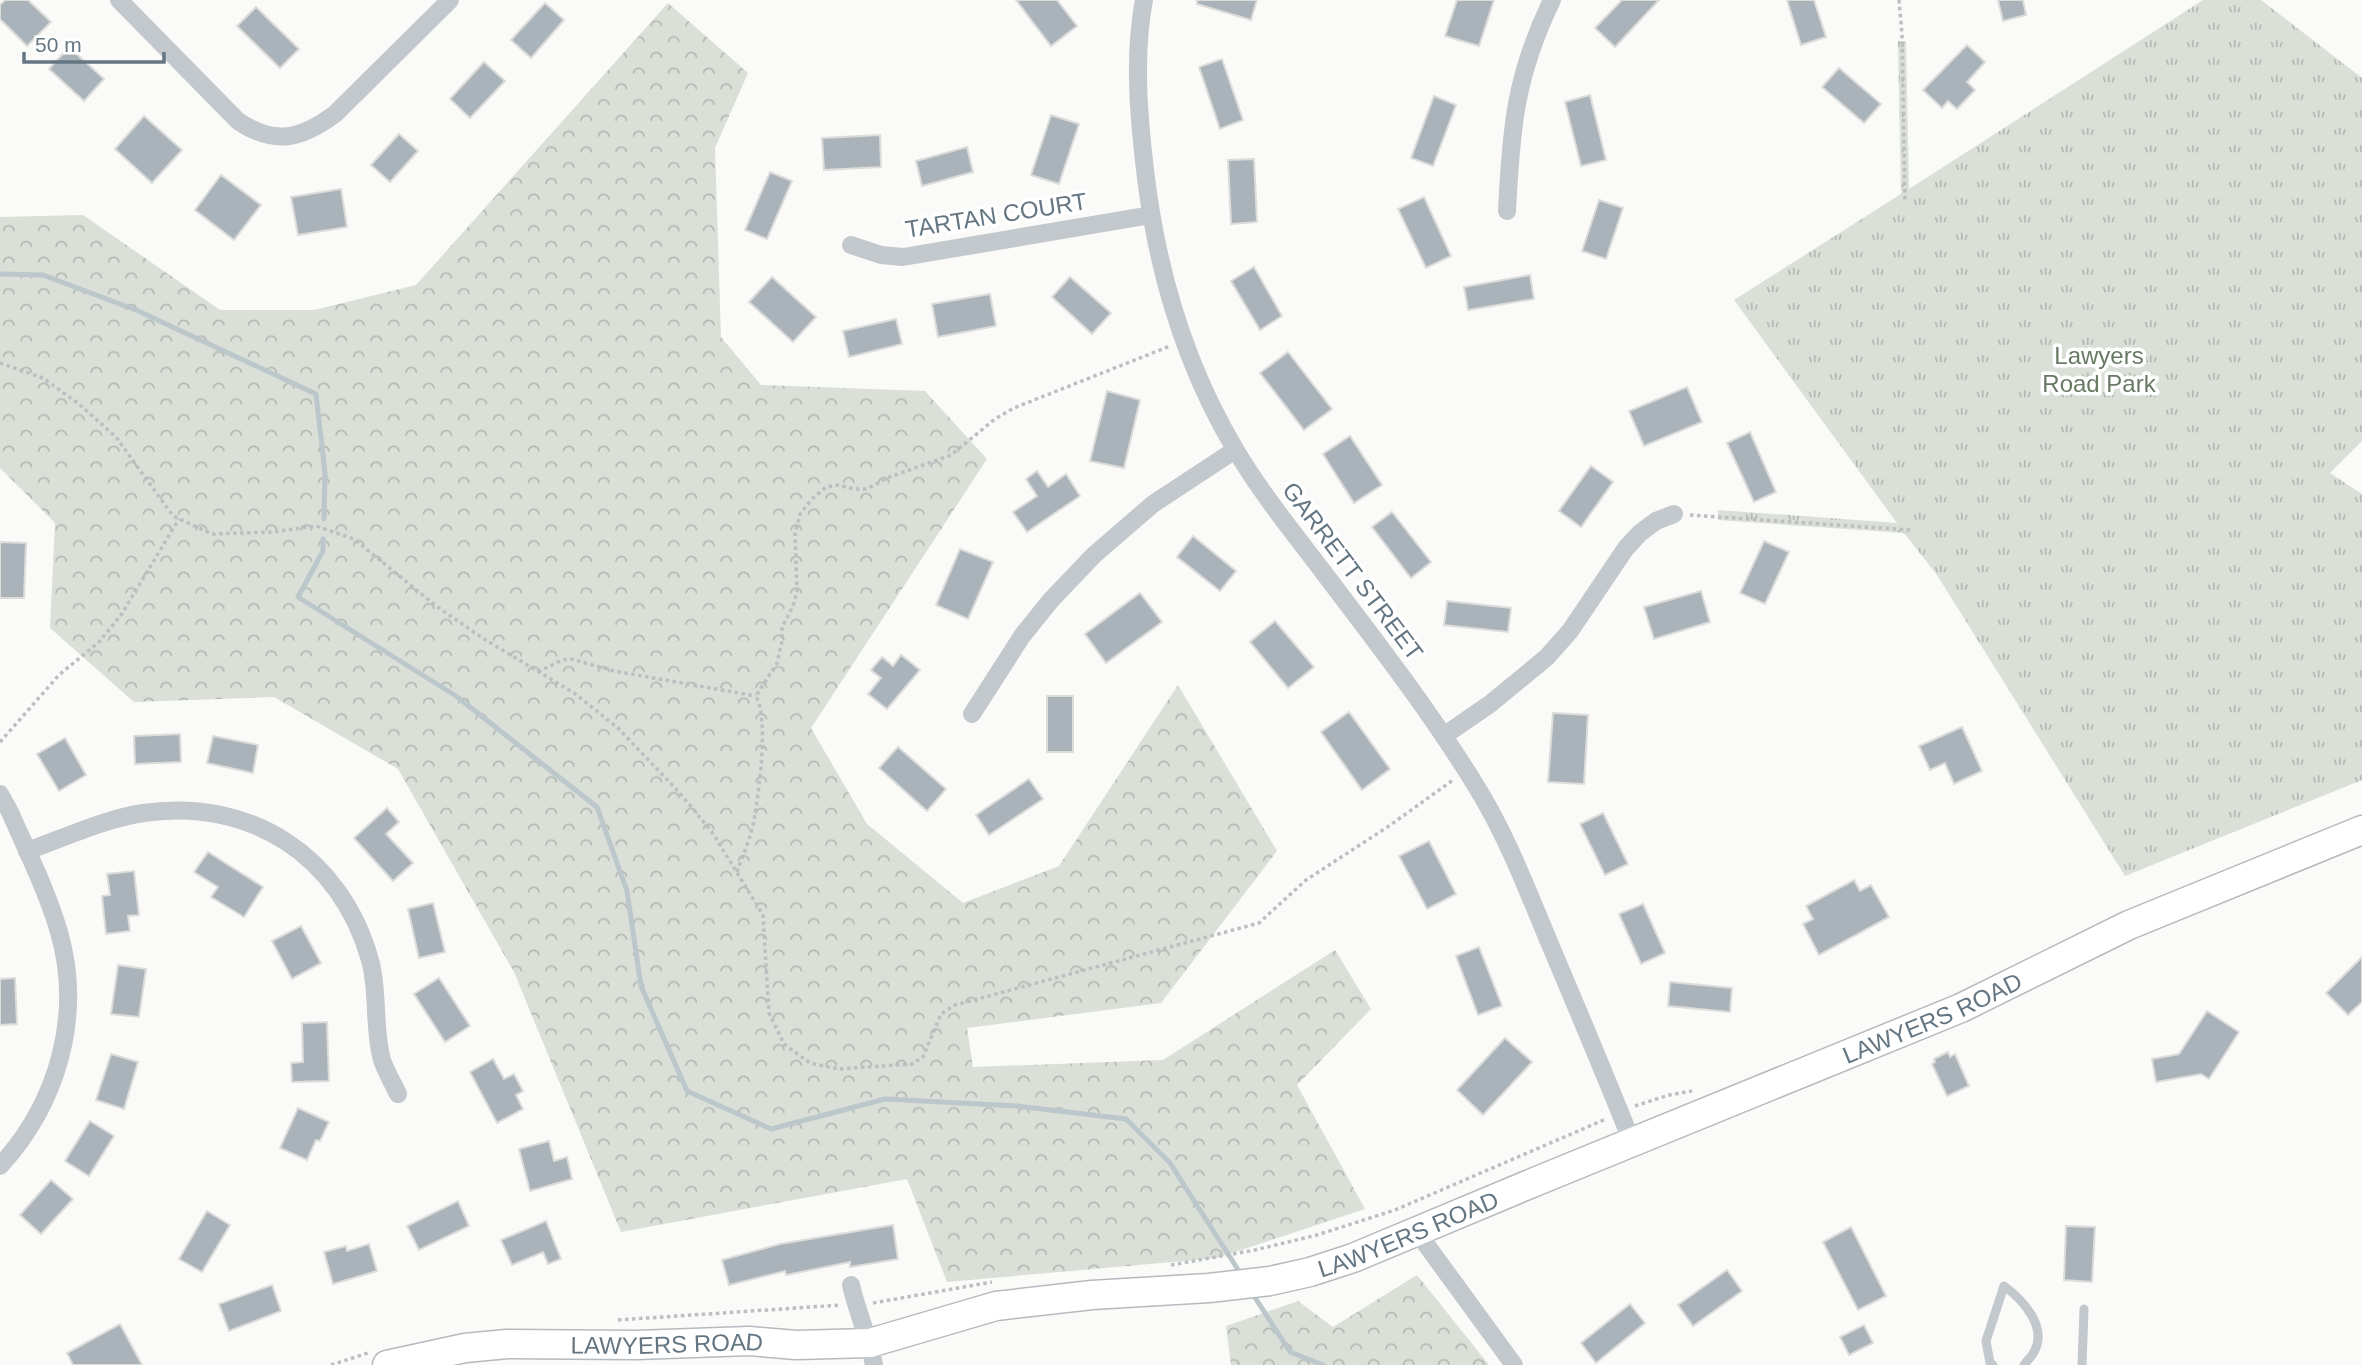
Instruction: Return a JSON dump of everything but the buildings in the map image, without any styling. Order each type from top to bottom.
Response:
[{"type":"main road","name":"LAWYERS ROAD","points":[[378,1359],[507,1344],[637,1345],[749,1341],[872,1354],[996,1306],[1092,1294],[1209,1288],[1270,1281],[1310,1272],[1353,1258],[1961,1008],[2129,925],[2362,830]]},
{"type":"street","points":[[118,0],[238,121],[265,136],[283,137],[298,135],[318,126],[342,108],[450,0]]},
{"type":"street","name":"GARRETT STREET","points":[[1144,0],[1139,34],[1139,96],[1150,215],[1163,275],[1195,369],[1236,450],[1265,495],[1445,735],[1466,771],[1507,845],[1632,1142]]},
{"type":"street","points":[[1507,211],[1514,108],[1528,56],[1552,0]]},
{"type":"street","name":"TARTAN COURT","points":[[851,245],[881,255],[903,257],[1150,215]]},
{"type":"street","points":[[972,714],[1022,636],[1051,600],[1094,555],[1153,504],[1236,450]]},
{"type":"street","points":[[1445,735],[1498,698],[1547,657],[1570,631],[1626,548],[1640,533],[1674,514]]},
{"type":"street","points":[[0,794],[27,851],[59,931],[68,996],[66,1030],[60,1062],[48,1093],[35,1121],[0,1166]]},
{"type":"street","points":[[27,851],[140,814],[172,810],[231,816],[262,827],[290,843],[330,880],[348,905],[362,934],[371,964],[383,1062],[398,1094]]},
{"type":"street","points":[[1417,1232],[1514,1365]]},
{"type":"street","points":[[851,1284],[872,1354]]},
{"type":"lane","points":[[1993,1365],[1990,1363],[1986,1341],[2004,1286],[2018,1297],[2034,1319],[2039,1334],[2035,1352],[2024,1365]]},
{"type":"lane","points":[[2082,1365],[2084,1309]]},
{"type":"path","points":[[1899,0],[1905,201]]},
{"type":"path","points":[[756,696],[777,663],[782,627],[797,591],[796,533],[800,514],[826,487],[838,485],[867,489],[887,478],[951,455],[995,419],[1013,408],[1184,341]]},
{"type":"path","points":[[0,363],[43,378],[79,404],[116,437],[173,516],[212,534],[273,532],[316,526],[354,539],[436,606],[574,693],[618,727],[712,832],[763,915],[769,1013],[785,1044],[810,1063],[839,1069],[912,1064],[923,1057],[941,1014],[955,1005],[1259,923],[1306,880],[1390,826],[1466,771]]},
{"type":"path","points":[[1674,514],[1910,530]]},
{"type":"path","points":[[0,742],[59,675],[99,642],[121,615],[180,519]]},
{"type":"path","points":[[538,672],[562,660],[571,659],[614,671],[756,696]]},
{"type":"path","points":[[737,872],[754,822],[760,767],[763,715],[756,696]]},
{"type":"path","points":[[1166,1266],[1217,1258],[1317,1235],[1395,1210],[1620,1112],[1656,1099],[1693,1091]]},
{"type":"path","points":[[611,1320],[856,1305],[996,1282]]},
{"type":"path","points":[[331,1365],[378,1359]]},
{"type":"green space","name":"Lawyers Road Park","points":[[2203,0],[2261,0],[2362,78],[2362,441],[2330,473],[2362,494],[2362,780],[2125,876],[1937,575],[1904,533],[1718,520],[1718,510],[1897,523],[1734,300],[1901,194],[1898,41],[1906,41],[1909,189]]},
{"type":"green space","points":[[668,3],[748,73],[715,148],[721,337],[761,385],[925,391],[987,459],[811,728],[867,824],[963,903],[1059,866],[1178,685],[1277,851],[1161,1003],[967,1028],[973,1067],[1163,1060],[1335,950],[1371,1009],[1297,1085],[1365,1209],[1217,1258],[947,1282],[907,1179],[621,1232],[514,972],[398,769],[274,697],[134,702],[50,628],[55,523],[0,468],[0,217],[83,215],[220,310],[314,310],[416,285]]},
{"type":"green space","points":[[1417,1275],[1489,1365],[1231,1365],[1226,1326],[1298,1301],[1333,1327]]},
{"type":"waterway","points":[[0,274],[43,275],[136,310],[316,394],[325,473],[324,519]]},
{"type":"waterway","points":[[323,539],[323,551],[298,597],[456,696],[597,807],[627,891],[641,986],[687,1091],[771,1129],[885,1099],[1017,1106],[1126,1119],[1170,1163],[1237,1268]]},
{"type":"waterway","points":[[1256,1299],[1290,1352],[1323,1365]]}]
